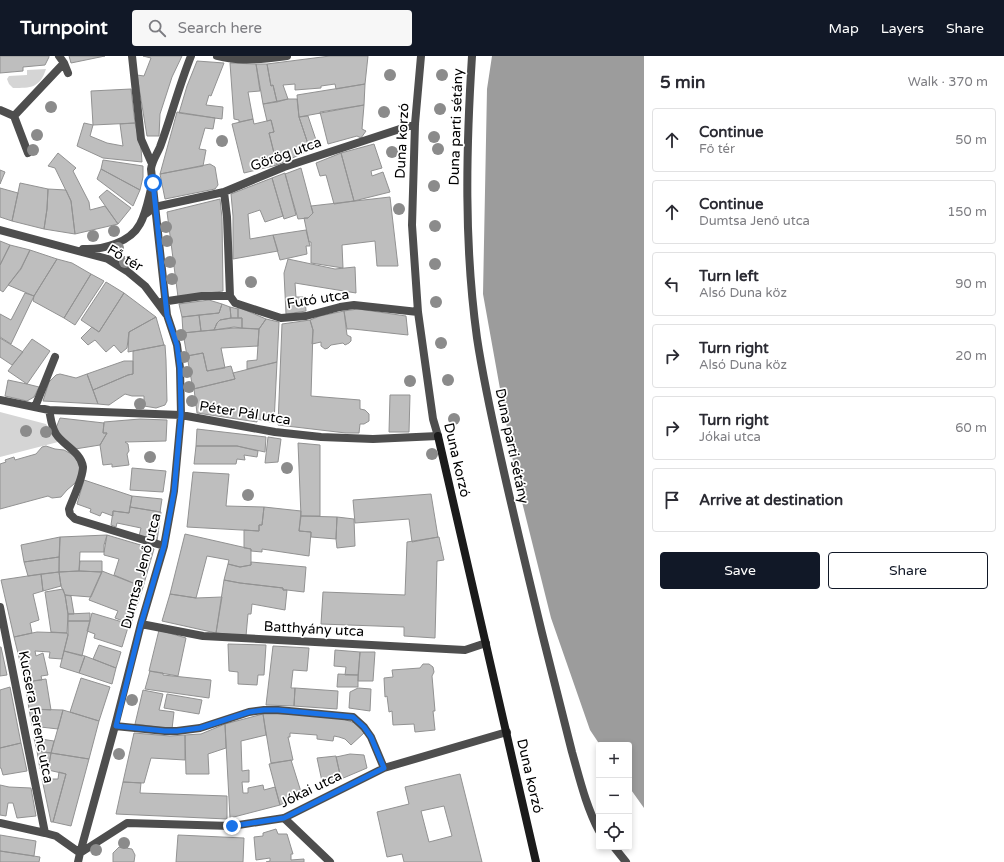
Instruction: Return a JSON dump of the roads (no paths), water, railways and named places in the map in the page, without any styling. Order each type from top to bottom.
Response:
[{"type":"street","name":"Fő tér","points":[[132,56],[141,140],[152,167],[162,302],[167,315]]},
{"type":"street","points":[[152,167],[160,147],[181,80],[191,56]]},
{"type":"street","points":[[217,56],[224,58],[260,59],[287,56]]},
{"type":"street","name":"Duna korzó","points":[[421,56],[415,124],[412,225],[418,312],[433,419],[536,862]]},
{"type":"street","name":"Duna parti sétány","points":[[472,56],[466,201],[469,265],[477,338],[489,402],[520,541],[563,717],[582,788],[596,825]]},
{"type":"street","points":[[14,116],[62,60],[68,73]]},
{"type":"street","points":[[0,110],[14,116],[28,152]]},
{"type":"street","name":"Görög utca","points":[[166,205],[224,192],[284,167],[415,124]]},
{"type":"street","name":"Fő tér","points":[[70,249],[104,248],[132,234],[139,226],[144,215],[153,183]]},
{"type":"street","points":[[162,302],[202,296],[230,296],[227,217],[224,192]]},
{"type":"street","name":"Fő tér","points":[[144,215],[156,208],[166,205]]},
{"type":"street","name":"Fő tér","points":[[0,230],[108,259],[127,271],[162,302]]},
{"type":"street","name":"Futó utca","points":[[230,296],[235,303],[281,318],[306,316],[354,305],[418,312]]},
{"type":"street","name":"Dumtsa Jenő utca","points":[[78,862],[116,726],[141,624],[164,546],[174,492],[181,415],[180,368],[177,345],[167,315]]},
{"type":"street","points":[[35,407],[55,357]]},
{"type":"street","name":"Péter Pál utca","points":[[0,400],[49,410],[181,415],[275,432],[321,437],[373,439],[438,436]]},
{"type":"street","points":[[49,410],[51,425],[56,435],[80,458],[83,467],[82,474],[69,509],[70,514],[75,519],[164,546]]},
{"type":"street","name":"Kucsera Ferenc utca","points":[[0,607],[46,832]]},
{"type":"street","name":"Batthyány utca","points":[[141,624],[211,637],[465,650],[486,643]]},
{"type":"street","points":[[116,726],[177,731],[200,728],[249,712],[264,710],[353,717],[364,727],[371,737],[384,768]]},
{"type":"street","name":"Jókai utca","points":[[80,853],[127,823],[232,826],[284,818],[384,768],[507,732]]},
{"type":"street","points":[[284,818],[330,862]]},
{"type":"street","points":[[0,823],[46,832],[56,836],[80,853]]},
{"type":"street","points":[[616,850],[626,862]]}]
